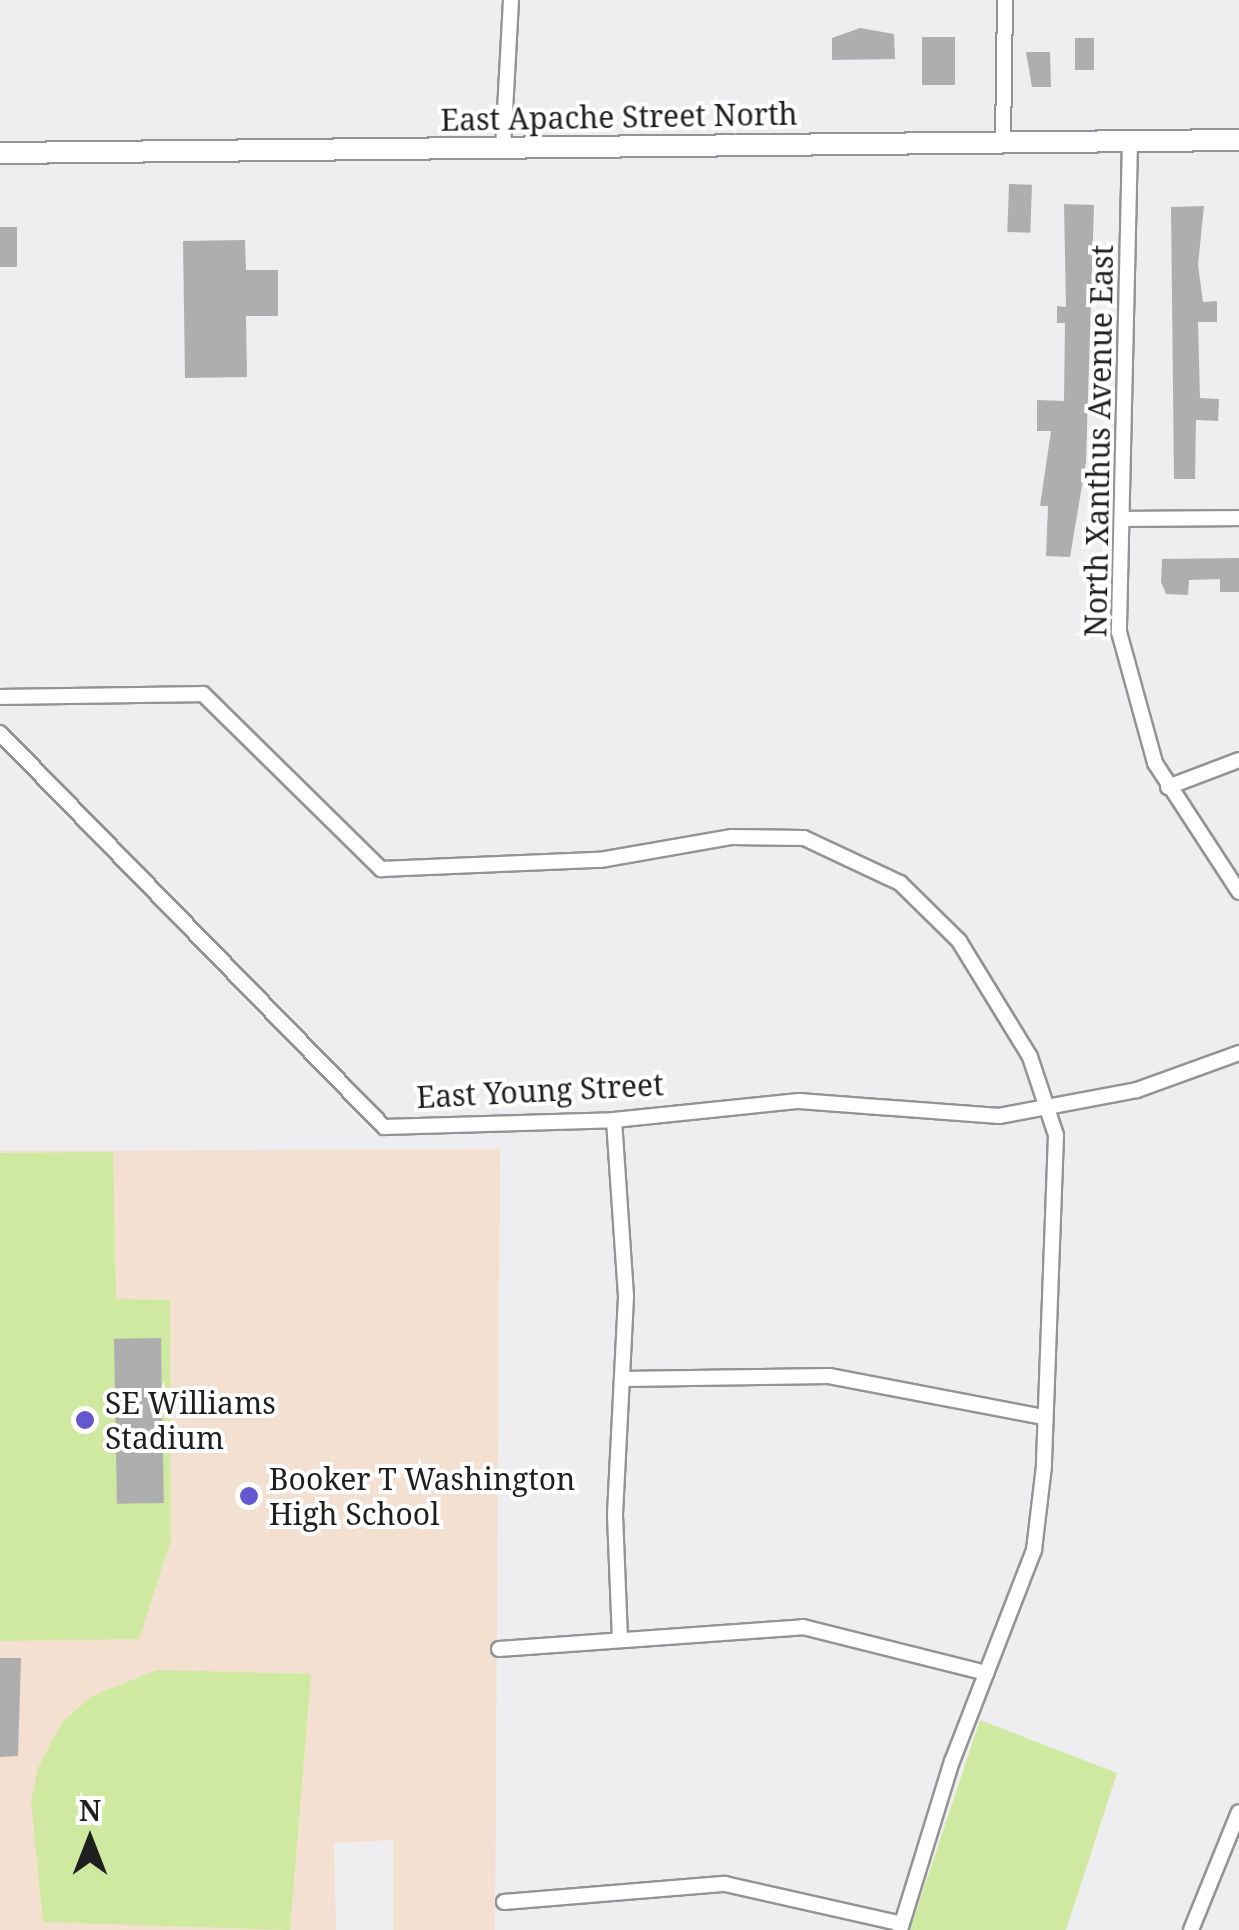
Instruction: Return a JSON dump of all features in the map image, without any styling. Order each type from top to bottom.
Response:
[{"type":"main road","name":"East Apache Street North","points":[[0,152],[1239,140]]},
{"type":"street","points":[[503,148],[511,0]]},
{"type":"street","points":[[1003,143],[1004,0]]},
{"type":"street","name":"North Xanthus Avenue East","points":[[1130,142],[1124,662],[1138,724],[1168,787],[1239,892]]},
{"type":"street","points":[[1125,519],[1239,518]]},
{"type":"street","points":[[0,697],[203,694],[382,869],[496,866],[766,835],[836,847],[900,883],[959,941],[1030,1057],[1051,1111],[1060,1166],[1034,1550],[986,1674],[901,1927],[725,1884],[504,1902]]},
{"type":"street","name":"East Young Street","points":[[0,732],[384,1127],[614,1120],[799,1100],[945,1115],[1051,1111],[1239,1053]]},
{"type":"street","points":[[1168,787],[1239,760]]},
{"type":"street","points":[[614,1120],[625,1224],[620,1640]]},
{"type":"street","points":[[622,1379],[829,1376],[1044,1417]]},
{"type":"street","points":[[499,1650],[803,1627],[894,1643],[986,1674]]},
{"type":"street","points":[[1191,1930],[1239,1812]]},
{"type":"shaded area","name":"Booker T Washington High School","points":[[500,1149],[495,1930],[393,1930],[393,1840],[334,1843],[336,1930],[0,1930],[0,1151]]},
{"type":"green space","name":"SE Williams Stadium","points":[[113,1152],[116,1299],[170,1300],[171,1540],[139,1639],[0,1641],[0,1153]]},
{"type":"green space","points":[[157,1670],[311,1674],[290,1930],[43,1922],[31,1802],[38,1768],[62,1722],[92,1696]]},
{"type":"green space","points":[[980,1720],[1117,1773],[1066,1930],[910,1930]]},
{"type":"building","points":[[860,28],[894,34],[895,59],[832,60],[832,38]]},
{"type":"building","points":[[922,37],[955,37],[955,85],[922,85]]},
{"type":"building","points":[[1075,38],[1094,38],[1094,70],[1075,70]]},
{"type":"building","points":[[1026,52],[1050,52],[1051,87],[1032,87]]},
{"type":"building","points":[[1009,184],[1032,185],[1030,233],[1007,232]]},
{"type":"building","points":[[1064,204],[1094,205],[1086,462],[1070,557],[1046,556],[1048,506],[1040,506],[1051,431],[1037,431],[1037,400],[1064,401],[1065,323],[1057,323],[1057,306],[1066,307]]},
{"type":"building","points":[[1204,206],[1198,265],[1203,302],[1217,301],[1217,322],[1198,322],[1200,398],[1219,399],[1218,421],[1196,420],[1195,479],[1174,479],[1171,207]]},
{"type":"building","points":[[0,227],[17,227],[17,267],[0,267]]},
{"type":"building","points":[[245,240],[246,270],[278,270],[278,316],[246,316],[247,377],[185,378],[183,241]]},
{"type":"building","points":[[1239,558],[1239,592],[1220,592],[1220,579],[1189,580],[1188,595],[1166,594],[1161,582],[1162,559]]},
{"type":"building","points":[[161,1338],[164,1503],[117,1504],[114,1339]]},
{"type":"building","points":[[0,1658],[21,1658],[18,1756],[0,1757]]},
{"type":"place","name":"SE Williams Stadium","points":[[85,1420]]},
{"type":"place","name":"Booker T Washington High School","points":[[249,1496]]}]
